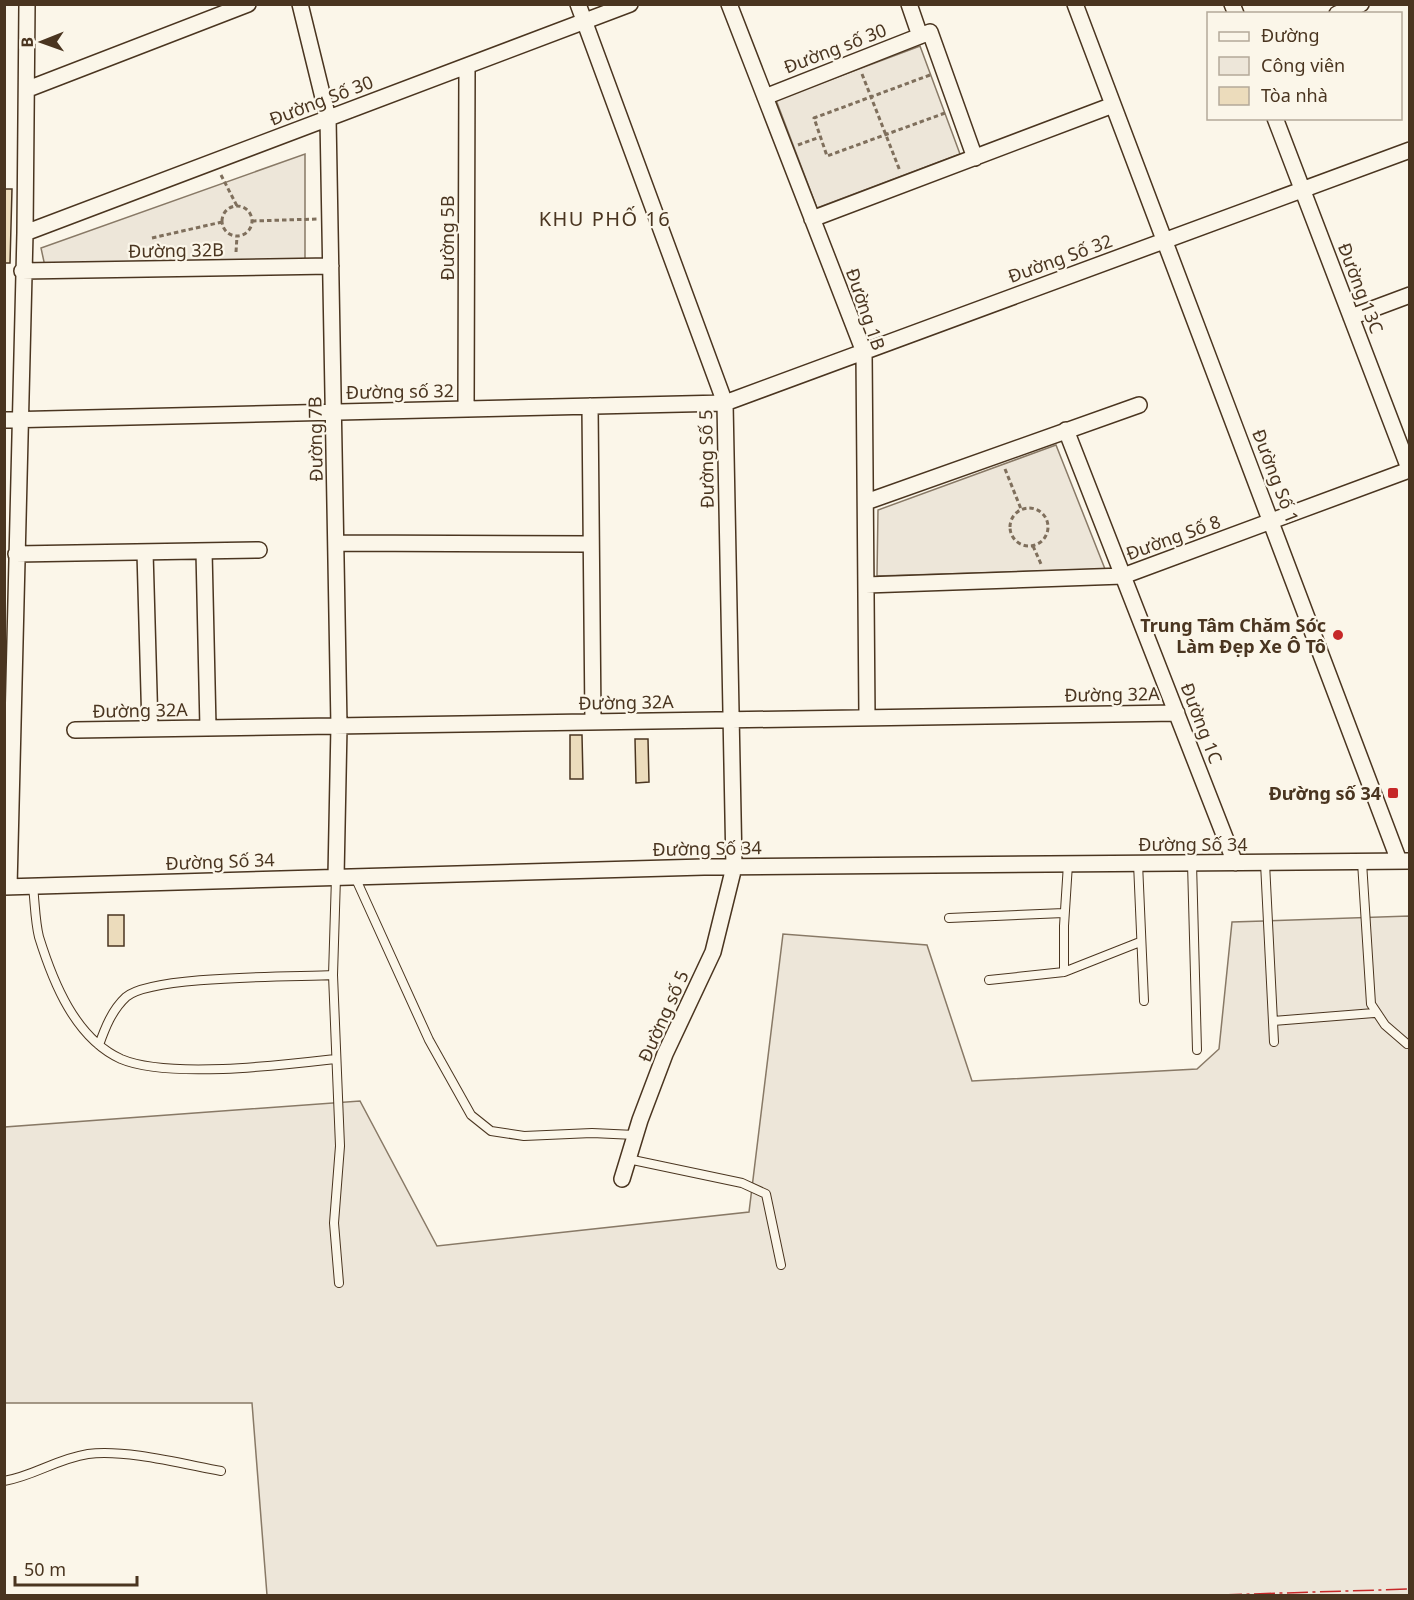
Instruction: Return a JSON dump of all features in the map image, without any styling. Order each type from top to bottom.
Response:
[{"type":"street","points":[[7,887],[16,554],[12,420],[25,233],[27,4]]},
{"type":"street","points":[[28,89],[248,4]]},
{"type":"street","name":"Đường 7B","points":[[300,4],[328,118],[339,726],[336,877]]},
{"type":"street","name":"Đường Số 5","points":[[578,4],[724,403],[734,867]]},
{"type":"street","name":"Đường Số 30","points":[[25,233],[630,4]]},
{"type":"street","name":"Đường 1B","points":[[729,4],[864,352],[867,717]]},
{"type":"street","points":[[909,4],[920,36],[930,32],[975,158]]},
{"type":"street","name":"Đường Số 1","points":[[1075,4],[1164,241],[1404,861]]},
{"type":"street","points":[[1342,12],[1361,4]]},
{"type":"street","name":"Đường số 30","points":[[765,97],[920,36]]},
{"type":"street","name":"Đường 5B","points":[[466,409],[467,66]]},
{"type":"street","points":[[812,219],[1113,105]]},
{"type":"street","name":"Đường 13C","points":[[1276,120],[1409,470]]},
{"type":"street","name":"Đường Số 32","points":[[724,403],[1410,150]]},
{"type":"street","name":"Đường 32B","points":[[22,271],[330,266]]},
{"type":"street","points":[[1351,317],[1410,295]]},
{"type":"street","name":"Đường số 32","points":[[12,420],[724,403]]},
{"type":"street","points":[[866,502],[1138,405]]},
{"type":"street","points":[[590,406],[593,722]]},
{"type":"street","name":"Đường 1C","points":[[1066,430],[1235,863]]},
{"type":"street","name":"Đường Số 8","points":[[866,585],[1123,576],[1409,470]]},
{"type":"street","points":[[337,543],[591,544]]},
{"type":"street","points":[[16,554],[259,550]]},
{"type":"street","points":[[204,551],[208,728]]},
{"type":"street","points":[[145,552],[150,728]]},
{"type":"street","name":"Đường 32A","points":[[75,730],[1177,713]]},
{"type":"street","name":"Đường Số 34","points":[[7,887],[734,867],[1404,861]]},
{"type":"street","name":"Đường số 5","points":[[622,1179],[635,1135],[665,1054],[713,952],[734,867]]},
{"type":"lane","points":[[1362,862],[1371,1004],[1374,1013],[1407,1044]]},
{"type":"lane","points":[[1192,863],[1197,1050]]},
{"type":"lane","points":[[1265,863],[1274,1042]]},
{"type":"lane","points":[[1064,972],[1064,913],[1068,864]]},
{"type":"lane","points":[[1138,864],[1144,1001]]},
{"type":"lane","points":[[336,877],[333,975],[340,1146],[334,1223],[339,1282]]},
{"type":"lane","points":[[355,877],[429,1040],[471,1115],[491,1131],[524,1137],[592,1133],[635,1135]]},
{"type":"lane","points":[[33,887],[39,935],[56,982],[76,1021],[99,1045],[122,1059],[170,1069],[335,1059]]},
{"type":"lane","points":[[949,918],[1064,913]]},
{"type":"lane","points":[[989,980],[1064,972],[1140,942]]},
{"type":"lane","points":[[99,1045],[114,1013],[126,998],[142,988],[202,981],[333,975]]},
{"type":"lane","points":[[1273,1022],[1374,1013]]},
{"type":"lane","points":[[628,1159],[742,1183],[766,1194],[781,1265]]},
{"type":"lane","points":[[4,1481],[24,1478],[44,1465],[89,1454],[132,1456],[221,1471]]},
{"type":"path","points":[[856,60],[905,184]]},
{"type":"path","points":[[944,69],[814,118],[820,137],[827,156],[958,108]]},
{"type":"path","points":[[785,150],[820,137]]},
{"type":"path","points":[[214,162],[237,206]]},
{"type":"path","points":[[237,206],[246,208],[252,221],[249,231],[234,236],[225,231],[222,222],[228,209],[237,206]]},
{"type":"path","points":[[252,221],[330,219]]},
{"type":"path","points":[[152,238],[222,222]]},
{"type":"path","points":[[1000,454],[1021,509]]},
{"type":"path","points":[[1034,508],[1047,522],[1047,534],[1033,546],[1021,545],[1011,537],[1009,524],[1021,509],[1034,508]]},
{"type":"green space","points":[[920,46],[960,154],[817,208],[776,100]]},
{"type":"green space","points":[[305,154],[305,261],[46,271],[41,248]]},
{"type":"green space","points":[[1056,445],[1105,569],[877,576],[878,510]]},
{"type":"green space","points":[[1409,916],[1409,1595],[267,1595],[252,1403],[5,1403],[5,1127],[360,1101],[437,1246],[749,1212],[783,934],[927,945],[972,1081],[1197,1069],[1219,1049],[1232,922]]},
{"type":"building","points":[[4,189],[12,189],[10,263],[4,263]]},
{"type":"building","points":[[570,735],[582,735],[583,779],[570,779]]},
{"type":"building","points":[[635,739],[648,739],[649,782],[636,783]]},
{"type":"building","points":[[108,915],[124,915],[124,946],[108,946]]},
{"type":"power","points":[[1188,1596],[1410,1589]]},
{"type":"place","name":"Trung Tâm Chăm Sóc Làm Đẹp Xe Ô Tô","points":[[1338,635]]},
{"type":"place","name":"Đường số 34","points":[[1393,793]]},
{"type":"district","name":"KHU PHỐ 16","points":[[605,218]]}]
